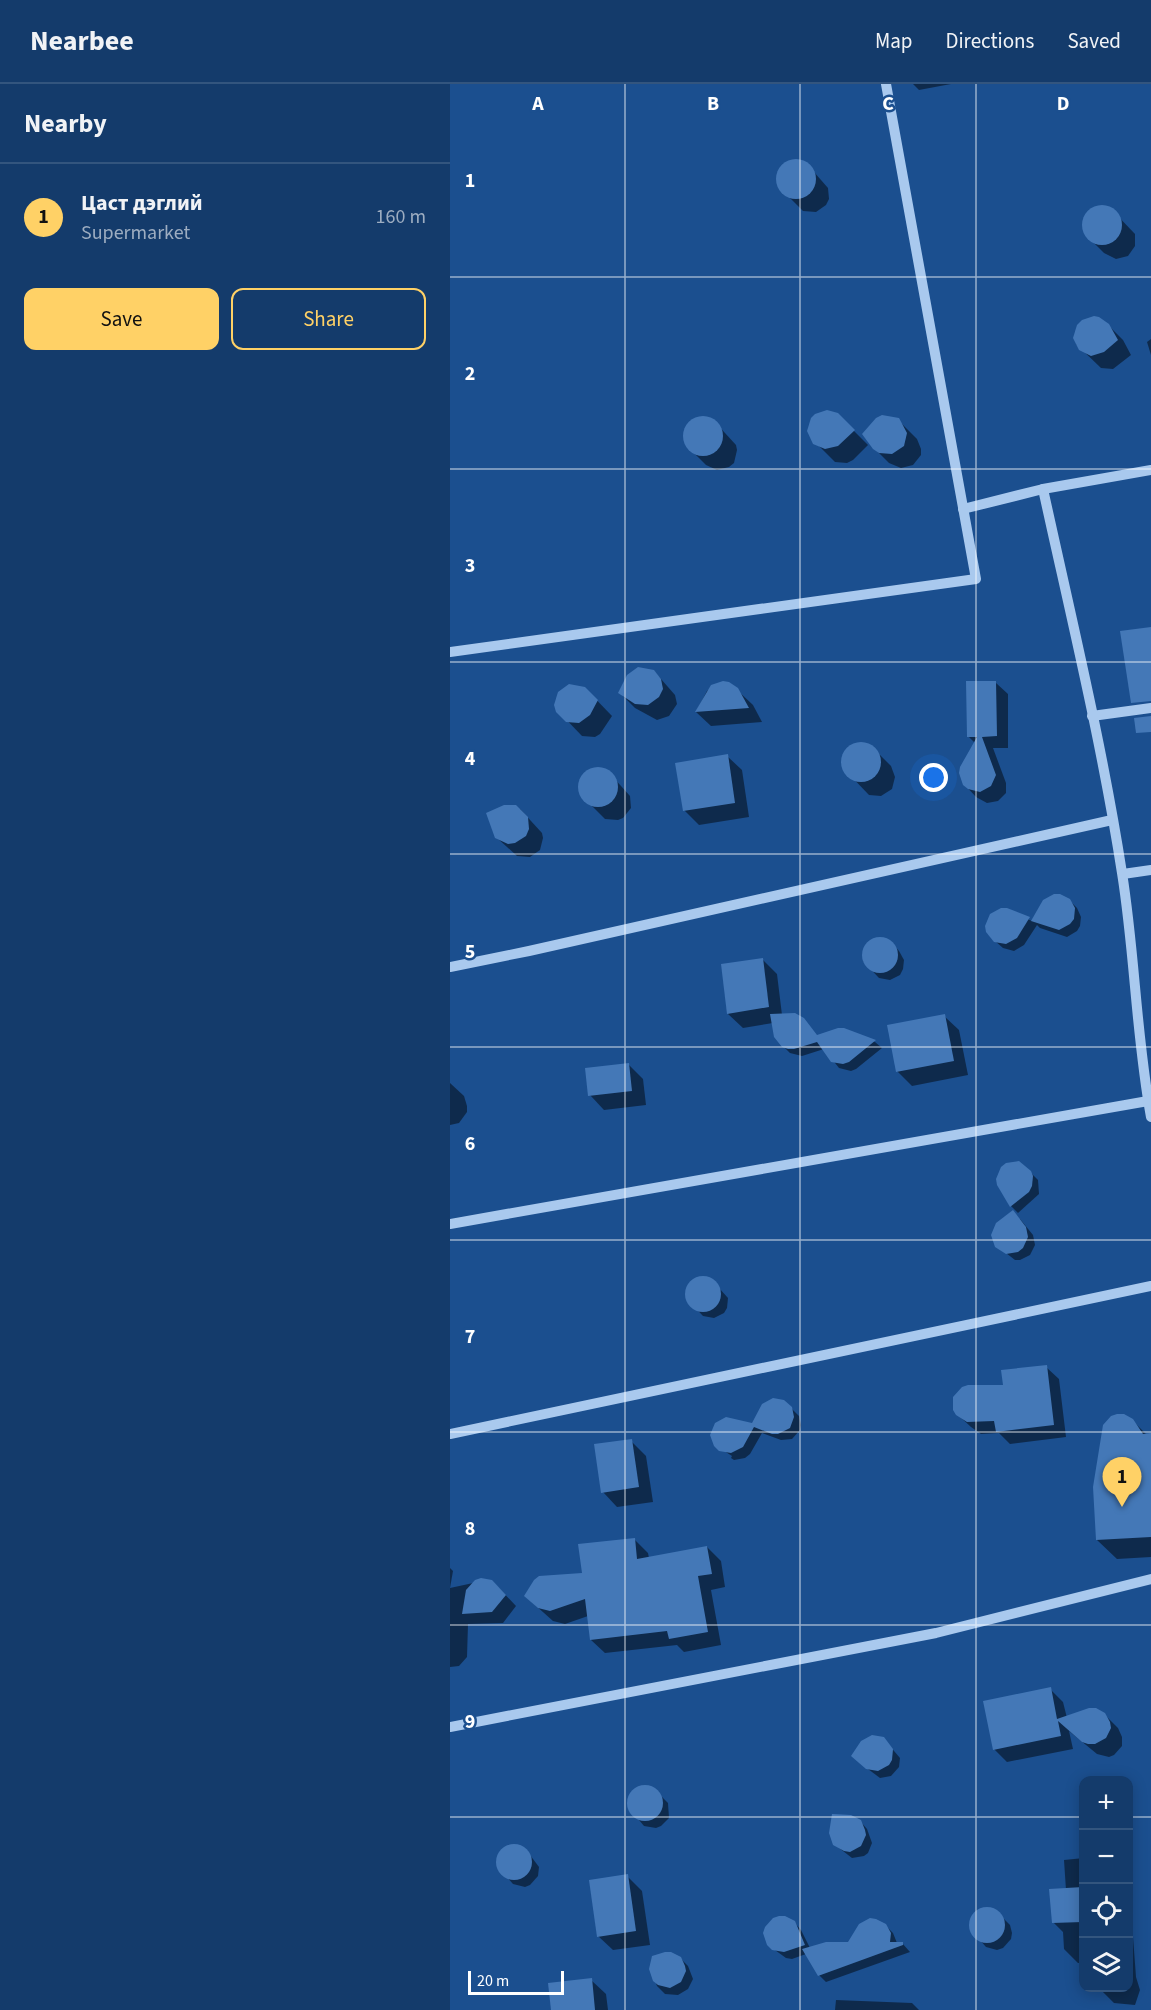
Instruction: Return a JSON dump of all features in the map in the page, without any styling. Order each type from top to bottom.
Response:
[{"type":"street","points":[[450,652],[976,579],[886,84]]},
{"type":"street","points":[[963,510],[1043,489],[1151,470]]},
{"type":"street","points":[[1043,489],[1123,874],[1147,1060],[1148,1101],[1151,1117]]},
{"type":"street","points":[[1092,716],[1151,708]]},
{"type":"street","points":[[450,967],[1112,820]]},
{"type":"street","points":[[1123,874],[1151,870]]},
{"type":"street","points":[[450,1224],[1148,1101]]},
{"type":"street","points":[[450,1434],[1151,1286]]},
{"type":"street","points":[[450,1727],[936,1633],[1151,1579]]},
{"type":"building","points":[[796,159],[810,165],[816,179],[810,193],[796,199],[782,193],[776,179],[782,165]]},
{"type":"building","points":[[1102,205],[1116,211],[1122,225],[1116,239],[1102,245],[1088,239],[1082,225],[1088,211]]},
{"type":"building","points":[[1094,316],[1109,324],[1118,340],[1104,352],[1091,356],[1079,350],[1073,338],[1077,325],[1082,320]]},
{"type":"building","points":[[827,410],[838,413],[855,430],[838,446],[825,449],[813,444],[807,431],[811,418]]},
{"type":"building","points":[[882,415],[899,418],[907,433],[904,446],[892,454],[879,453],[873,449],[862,434],[876,418]]},
{"type":"building","points":[[703,416],[717,422],[723,436],[717,450],[703,456],[689,450],[683,436],[689,422]]},
{"type":"building","points":[[1151,627],[1151,701],[1131,703],[1120,631]]},
{"type":"building","points":[[638,667],[654,670],[661,679],[663,689],[659,697],[648,705],[635,704],[618,693],[627,675]]},
{"type":"building","points":[[723,681],[738,688],[749,708],[695,712],[711,685]]},
{"type":"building","points":[[966,681],[996,681],[997,736],[982,737],[996,775],[991,786],[980,792],[963,785],[959,773],[977,737],[967,737]]},
{"type":"building","points":[[569,684],[585,687],[598,700],[590,715],[579,723],[566,722],[556,712],[554,705],[558,692]]},
{"type":"building","points":[[1151,716],[1151,732],[1136,733],[1134,718]]},
{"type":"building","points":[[861,742],[875,748],[881,762],[875,776],[861,782],[847,776],[841,762],[847,748]]},
{"type":"building","points":[[728,754],[735,803],[683,811],[675,763]]},
{"type":"building","points":[[598,767],[612,773],[618,787],[612,801],[598,807],[584,801],[578,787],[584,773]]},
{"type":"building","points":[[504,805],[516,805],[528,817],[529,829],[526,836],[515,843],[508,844],[495,838],[486,813]]},
{"type":"building","points":[[1054,894],[1070,899],[1075,908],[1074,919],[1059,930],[1031,921],[1043,900]]},
{"type":"building","points":[[1001,908],[1030,917],[1017,938],[1006,944],[994,942],[986,932],[985,926],[990,914]]},
{"type":"building","points":[[880,937],[893,942],[898,955],[893,968],[880,973],[867,968],[862,955],[867,942]]},
{"type":"building","points":[[763,958],[769,1007],[727,1014],[721,964]]},
{"type":"building","points":[[795,1013],[804,1018],[817,1035],[844,1028],[876,1040],[849,1062],[843,1064],[831,1062],[817,1042],[794,1049],[782,1047],[774,1037],[770,1014]]},
{"type":"building","points":[[945,1014],[954,1061],[896,1072],[887,1025]]},
{"type":"building","points":[[629,1063],[632,1091],[588,1096],[585,1068]]},
{"type":"building","points":[[1019,1161],[1031,1171],[1032,1186],[1029,1192],[1010,1207],[996,1179],[1001,1167],[1006,1163]]},
{"type":"building","points":[[1013,1210],[1026,1227],[1028,1237],[1023,1248],[1018,1252],[1006,1254],[995,1247],[991,1235],[996,1223]]},
{"type":"building","points":[[703,1276],[716,1281],[721,1294],[716,1307],[703,1312],[690,1307],[685,1294],[690,1281]]},
{"type":"building","points":[[1047,1365],[1054,1425],[996,1432],[994,1421],[967,1422],[956,1415],[953,1410],[953,1397],[962,1387],[1003,1385],[1001,1370]]},
{"type":"building","points":[[773,1398],[784,1400],[792,1407],[794,1417],[790,1428],[778,1434],[772,1434],[754,1427],[743,1447],[731,1453],[719,1451],[714,1446],[710,1435],[715,1423],[726,1417],[752,1423],[762,1404]]},
{"type":"building","points":[[1124,1414],[1133,1419],[1143,1434],[1151,1433],[1151,1537],[1096,1540],[1093,1487],[1103,1425],[1111,1416]]},
{"type":"building","points":[[632,1439],[639,1487],[601,1493],[594,1444]]},
{"type":"building","points":[[635,1538],[637,1559],[707,1546],[712,1574],[698,1576],[708,1632],[669,1639],[667,1631],[590,1640],[585,1599],[550,1611],[538,1608],[524,1596],[539,1576],[582,1573],[578,1544]]},
{"type":"building","points":[[481,1578],[492,1580],[506,1595],[492,1612],[462,1614],[466,1590],[475,1580]]},
{"type":"building","points":[[1051,1687],[1057,1719],[1089,1708],[1096,1708],[1105,1713],[1110,1722],[1111,1728],[1106,1738],[1095,1744],[1082,1742],[1058,1721],[1061,1736],[993,1750],[983,1701]]},
{"type":"building","points":[[872,1735],[884,1737],[893,1749],[889,1765],[878,1771],[866,1769],[851,1756],[861,1741]]},
{"type":"building","points":[[645,1785],[658,1790],[663,1803],[658,1816],[645,1821],[632,1816],[627,1803],[632,1790]]},
{"type":"building","points":[[832,1814],[851,1815],[861,1820],[866,1835],[861,1846],[850,1852],[833,1845],[829,1833]]},
{"type":"building","points":[[514,1844],[527,1849],[532,1862],[527,1875],[514,1880],[501,1875],[496,1862],[501,1849]]},
{"type":"building","points":[[628,1874],[636,1931],[597,1937],[589,1880]]},
{"type":"building","points":[[1079,1887],[1079,1922],[1052,1923],[1049,1889]]},
{"type":"building","points":[[987,1907],[1000,1912],[1005,1925],[1000,1938],[987,1943],[974,1938],[969,1925],[974,1912]]},
{"type":"building","points":[[779,1916],[795,1921],[805,1945],[784,1952],[772,1950],[767,1945],[763,1933],[765,1927],[773,1918]]},
{"type":"building","points":[[870,1918],[886,1924],[891,1933],[890,1942],[903,1942],[903,1945],[818,1976],[802,1949],[826,1942],[848,1942],[859,1924]]},
{"type":"building","points":[[665,1952],[681,1957],[686,1971],[681,1982],[670,1988],[653,1981],[649,1969],[652,1956]]},
{"type":"building","points":[[592,1978],[595,2010],[551,2010],[548,1983]]},
{"type":"place","name":"Цаст дэглий","points":[[1122,1507]]}]
